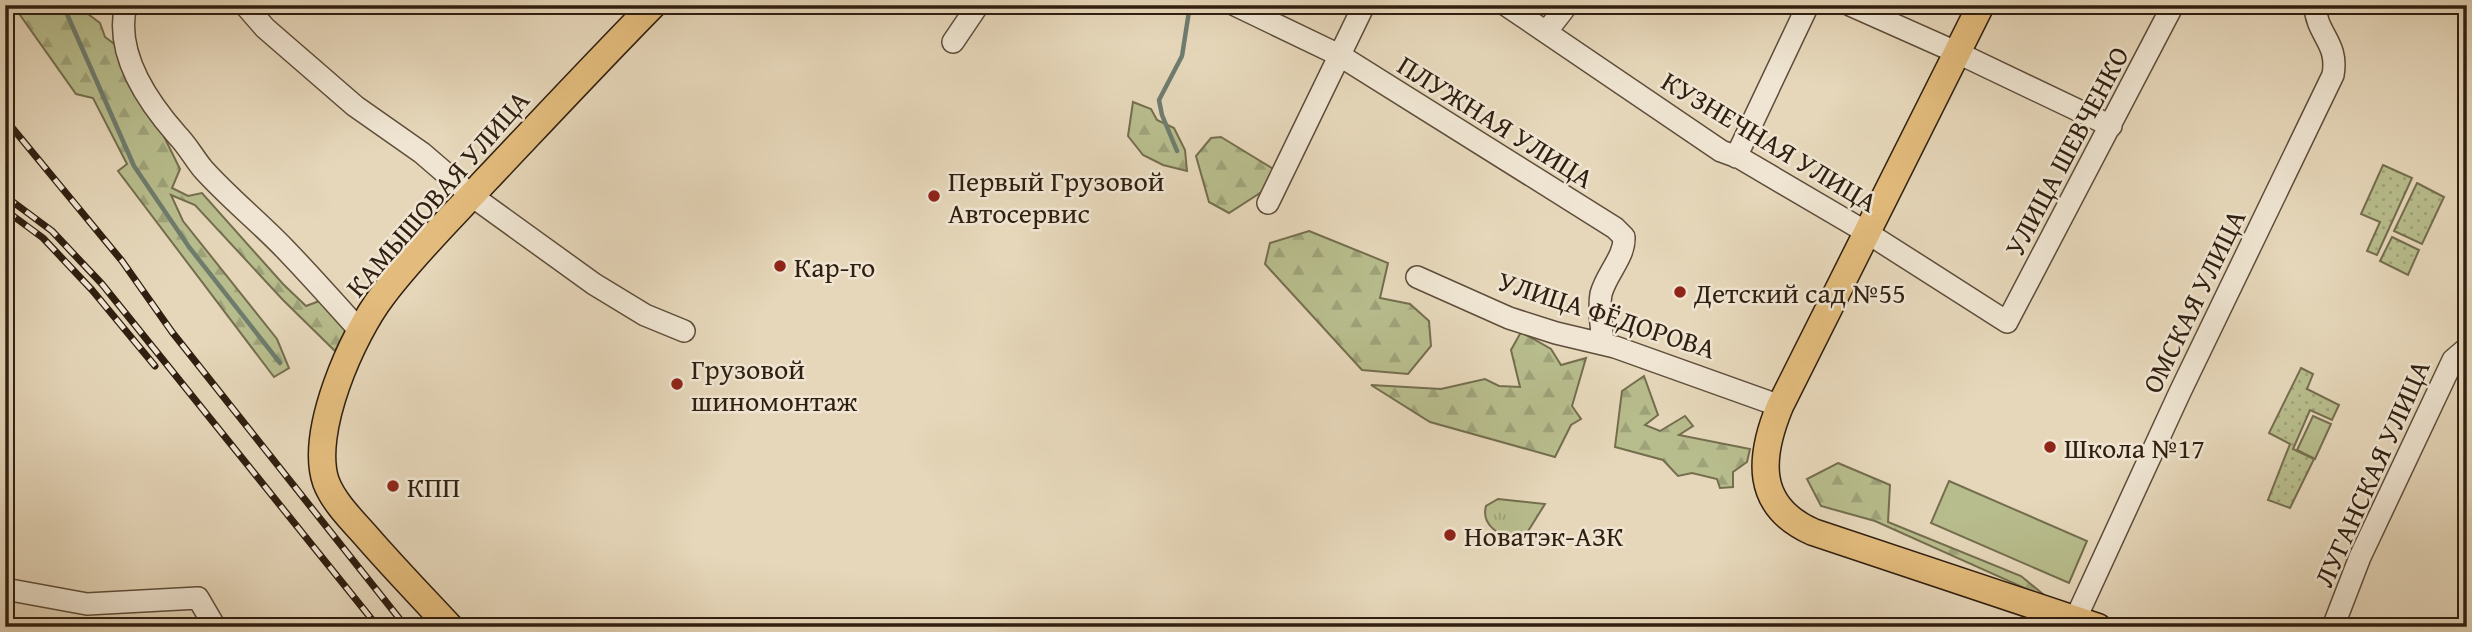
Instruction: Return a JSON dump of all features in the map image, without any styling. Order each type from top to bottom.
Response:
[{"type":"main road","name":"КАМЫШОВАЯ УЛИЦА","points":[[450,627],[346,513],[326,482],[321,453],[331,403],[360,331],[382,296],[472,196],[653,5]]},
{"type":"main road","points":[[1981,5],[1780,406],[1766,445],[1768,485],[1779,506],[1793,520],[1813,532],[2086,624]]},
{"type":"street","points":[[126,5],[124,29],[128,52],[141,87],[161,118],[203,169],[284,248],[360,331]]},
{"type":"street","points":[[245,5],[265,28],[355,106],[422,153],[472,196],[594,284],[645,315],[684,331]]},
{"type":"street","points":[[953,42],[978,5]]},
{"type":"street","name":"ПЛУЖНАЯ УЛИЦА","points":[[1235,5],[1339,55],[1615,228],[1624,237],[1624,246],[1601,293],[1603,344]]},
{"type":"street","points":[[1268,203],[1364,5]]},
{"type":"street","name":"КУЗНЕЧНАЯ УЛИЦА","points":[[1506,5],[1721,151],[1736,156],[1866,232],[2007,322]]},
{"type":"street","points":[[1547,31],[1567,5]]},
{"type":"street","points":[[1736,156],[1808,5]]},
{"type":"street","points":[[1850,5],[2111,126]]},
{"type":"street","name":"УЛИЦА ШЕВЧЕНКО","points":[[2007,322],[2173,5]]},
{"type":"street","name":"ОМСКАЯ УЛИЦА","points":[[2086,624],[2180,393],[2333,75],[2334,53],[2321,28],[2315,5]]},
{"type":"street","name":"УЛИЦА ФЁДОРОВА","points":[[1417,277],[1508,318],[1603,344],[1780,406]]},
{"type":"street","name":"ЛУГАНСКАЯ УЛИЦА","points":[[2333,627],[2360,557],[2453,360],[2467,348]]},
{"type":"street","points":[[5,589],[87,604],[198,598],[215,627]]},
{"type":"green space","points":[[13,5],[76,5],[100,23],[105,37],[121,49],[180,169],[172,188],[188,196],[202,193],[306,306],[322,300],[347,328],[335,351],[283,300],[195,205],[171,195],[183,221],[277,339],[289,368],[274,377],[118,171],[127,164],[93,98],[76,94]]},
{"type":"green space","points":[[1133,102],[1151,109],[1157,120],[1174,128],[1185,150],[1187,171],[1163,165],[1143,155],[1128,136]]},
{"type":"green space","points":[[1221,137],[1275,170],[1263,191],[1229,213],[1209,202],[1196,156],[1211,138]]},
{"type":"green space","points":[[2383,165],[2412,178],[2377,255],[2367,251],[2380,222],[2361,214]]},
{"type":"green space","points":[[2417,183],[2444,197],[2422,244],[2394,231]]},
{"type":"green space","points":[[1309,231],[1388,263],[1380,298],[1410,304],[1429,321],[1431,346],[1408,374],[1362,370],[1265,264],[1270,243]]},
{"type":"green space","points":[[2392,237],[2419,250],[2408,275],[2380,261]]},
{"type":"green space","points":[[1521,332],[1551,349],[1561,365],[1586,358],[1572,406],[1581,419],[1571,425],[1555,457],[1430,422],[1371,385],[1441,389],[1485,379],[1499,386],[1520,387],[1511,350]]},
{"type":"green space","points":[[2301,368],[2313,374],[2307,389],[2339,405],[2332,420],[2310,410],[2293,449],[2314,459],[2290,508],[2268,500],[2290,444],[2269,433]]},
{"type":"green space","points":[[1644,376],[1658,415],[1645,425],[1660,431],[1685,416],[1693,426],[1679,435],[1750,449],[1747,462],[1733,472],[1733,487],[1720,488],[1717,479],[1692,473],[1678,476],[1663,460],[1615,447],[1622,391]]},
{"type":"green space","points":[[2313,416],[2331,424],[2315,459],[2297,450]]},
{"type":"green space","points":[[1838,463],[1890,485],[1888,522],[2021,576],[2049,599],[1875,521],[1821,506],[1807,479]]},
{"type":"green space","points":[[1949,481],[2087,541],[2069,583],[1931,523]]},
{"type":"green space","points":[[1498,499],[1545,504],[1520,544],[1495,530],[1487,520],[1486,506]]},
{"type":"waterway","points":[[63,5],[134,166],[189,247],[280,363]]},
{"type":"waterway","points":[[1177,151],[1162,115],[1159,100],[1182,56],[1190,5]]},
{"type":"railway","points":[[5,119],[122,261],[172,332],[406,627]]},
{"type":"railway","points":[[5,196],[52,231],[102,284],[378,627]]},
{"type":"railway","points":[[5,210],[43,238],[92,290],[155,366]]},
{"type":"place","name":"Первый Грузовой Автосервис","points":[[934,196]]},
{"type":"place","name":"Кар-го","points":[[780,266]]},
{"type":"place","name":"Детский сад №55","points":[[1680,292]]},
{"type":"place","name":"Грузовой шиномонтаж","points":[[677,384]]},
{"type":"place","name":"Школа №17","points":[[2050,447]]},
{"type":"place","name":"КПП","points":[[393,486]]},
{"type":"place","name":"Новатэк-АЗК","points":[[1450,535]]}]
